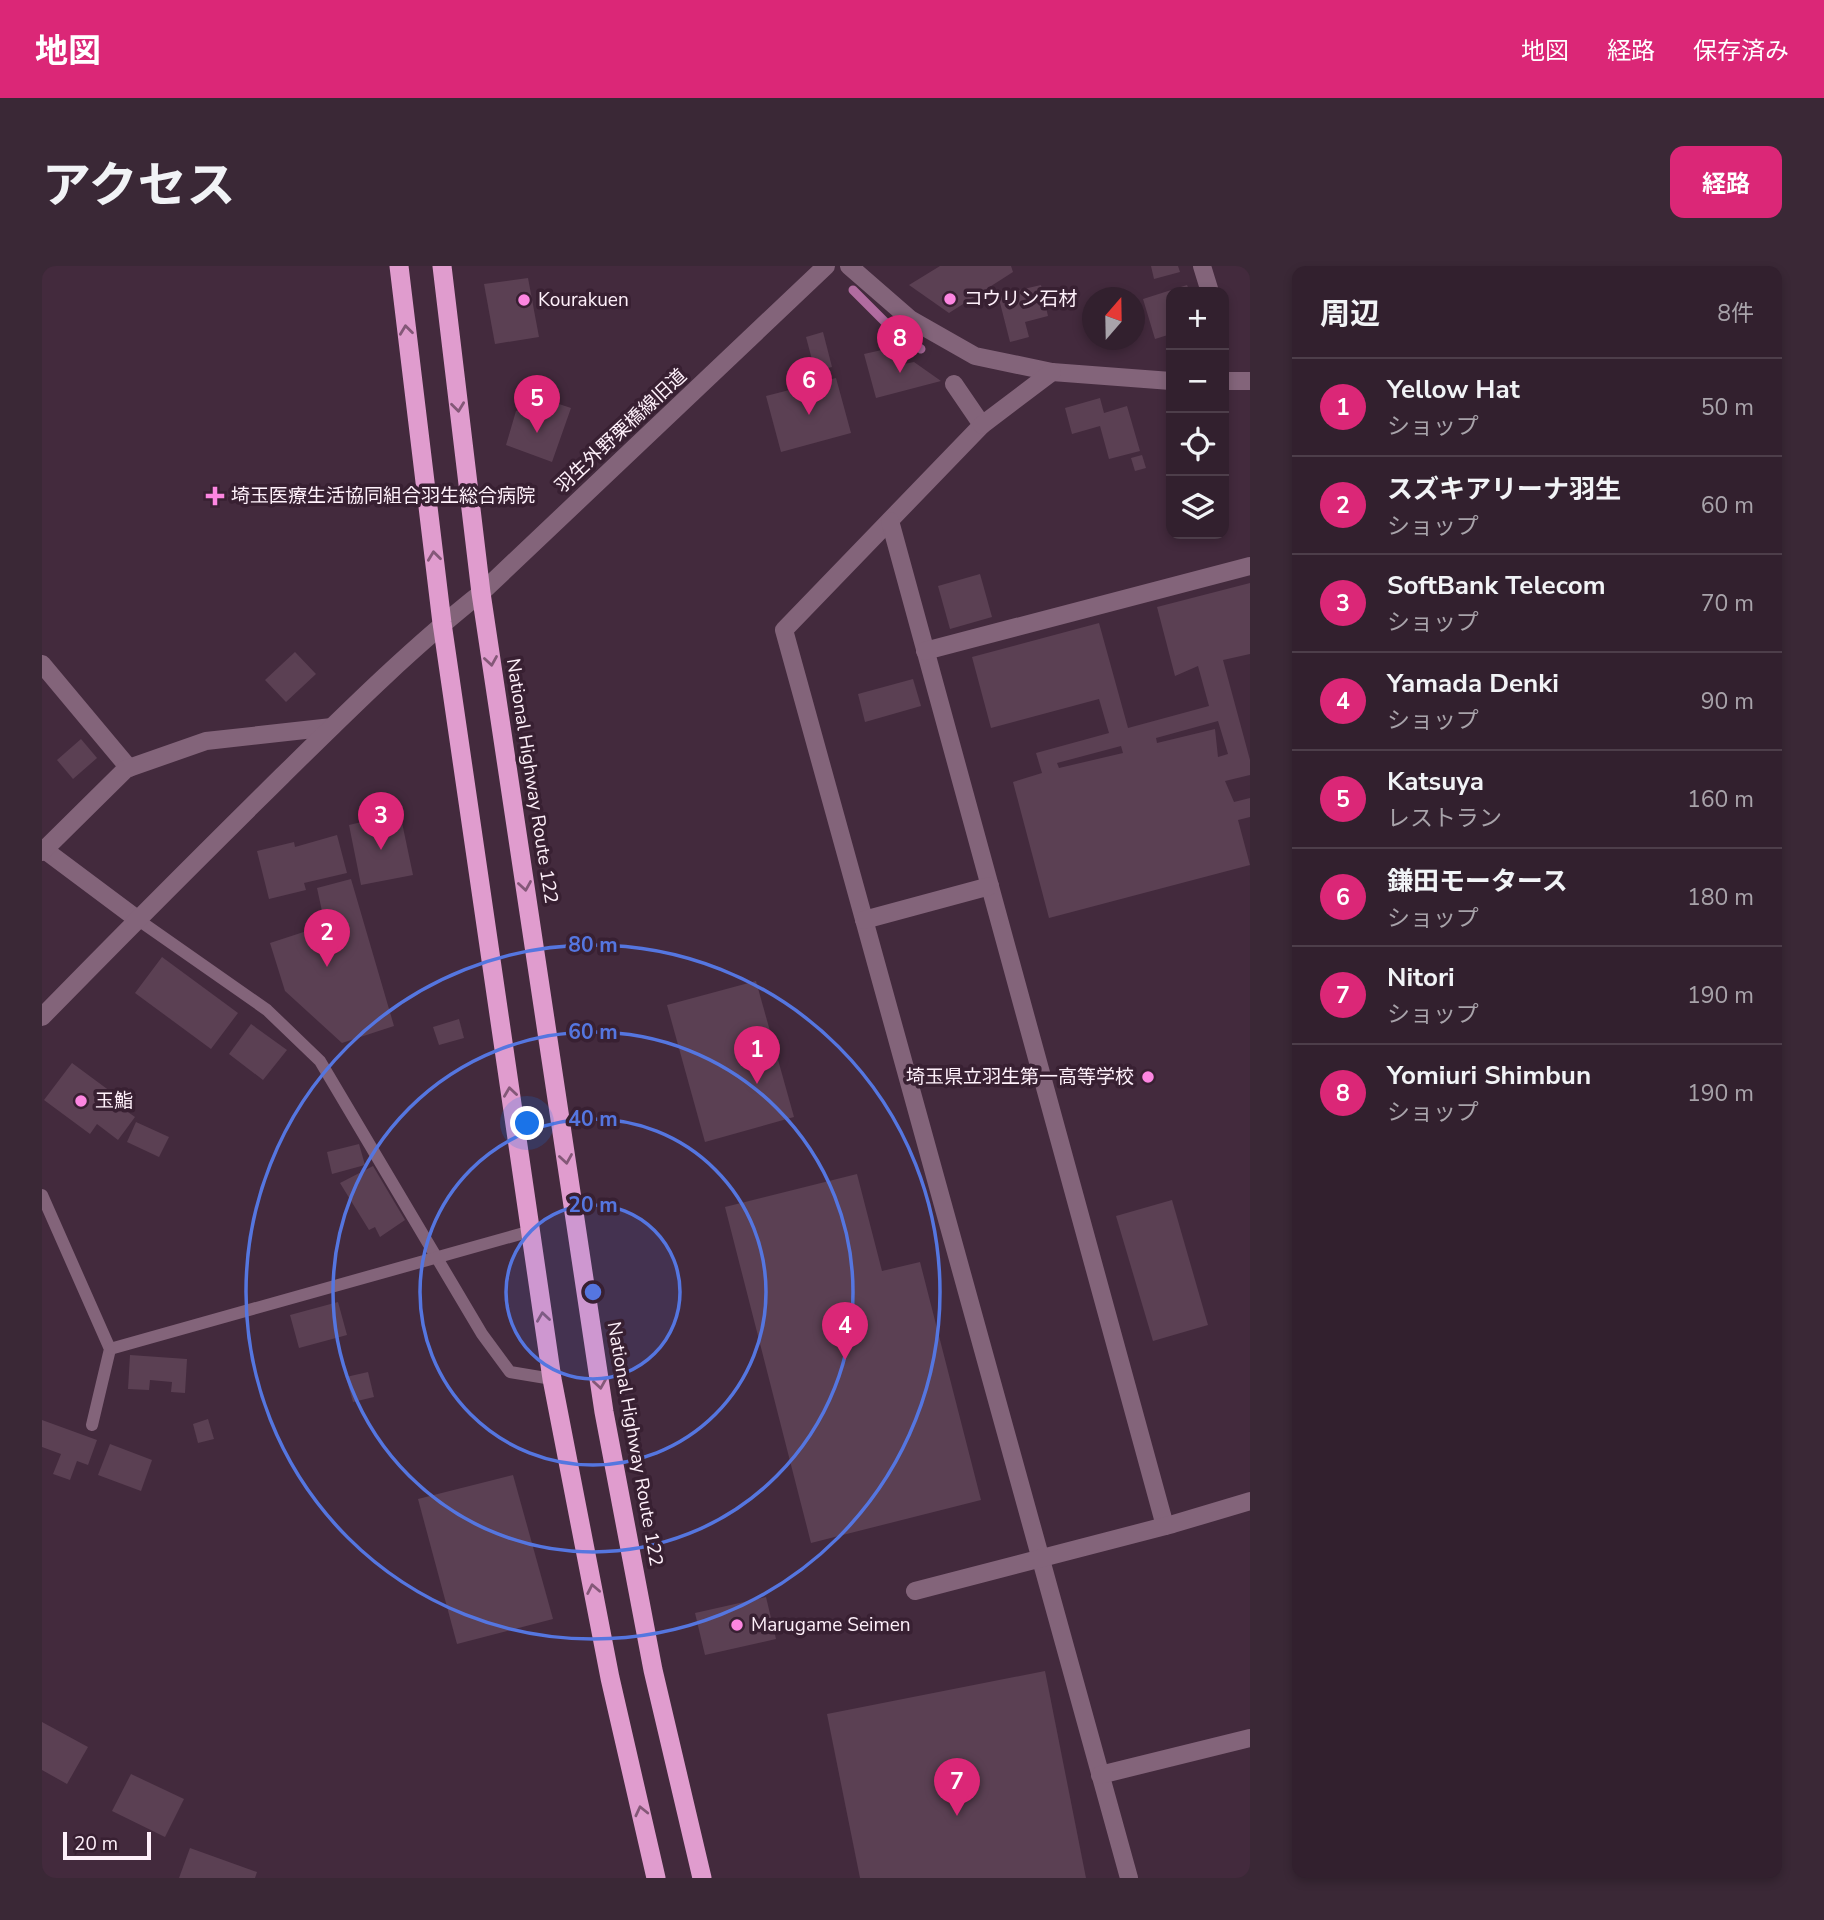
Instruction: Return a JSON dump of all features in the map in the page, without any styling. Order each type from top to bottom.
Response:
[{"type":"highway","points":[[398,266],[442,624],[552,1379],[610,1678],[656,1878]]},
{"type":"highway","name":"National Highway Route 122","points":[[442,266],[481,593],[604,1412],[653,1670],[702,1878]]},
{"type":"street","name":"羽生外野栗橋線旧道","points":[[42,1017],[137,919],[332,727],[442,624],[481,593],[826,266]]},
{"type":"street","points":[[849,266],[910,319],[975,356],[1052,372],[1166,382]]},
{"type":"street","points":[[1202,266],[1208,287]]},
{"type":"street","points":[[1052,372],[982,425],[785,630],[1129,1878]]},
{"type":"street","points":[[1229,381],[1250,381]]},
{"type":"street","points":[[954,384],[982,425]]},
{"type":"street","points":[[890,521],[1165,1526]]},
{"type":"street","points":[[925,651],[1250,566]]},
{"type":"street","points":[[42,664],[129,768]]},
{"type":"street","points":[[137,919],[43,850],[126,769],[206,741],[332,727]]},
{"type":"street","points":[[864,920],[990,886]]},
{"type":"street","points":[[915,1591],[1250,1501]]},
{"type":"street","points":[[1100,1774],[1250,1738]]},
{"type":"lane","points":[[137,919],[267,1010],[320,1061],[482,1334],[510,1372],[552,1379]]},
{"type":"lane","points":[[42,1195],[110,1349],[92,1424]]},
{"type":"lane","points":[[110,1349],[531,1231]]},
{"type":"building","name":"コウリン石材","points":[[940,266],[1011,266],[1013,272],[949,313],[909,285]]},
{"type":"building","points":[[1151,266],[1178,266],[1180,272],[1154,279]]},
{"type":"building","points":[[528,278],[539,337],[495,344],[484,284]]},
{"type":"building","points":[[1041,285],[1048,316],[1025,322],[1029,337],[1010,342],[998,295]]},
{"type":"building","points":[[1166,292],[1166,336],[1155,339],[1145,298]]},
{"type":"building","points":[[823,332],[832,367],[815,371],[806,337]]},
{"type":"building","points":[[895,347],[899,365],[914,362],[941,381],[876,398],[864,354]]},
{"type":"building","points":[[836,378],[851,433],[781,452],[766,396]]},
{"type":"building","points":[[535,396],[571,408],[552,462],[506,445],[516,411],[532,406]]},
{"type":"building","points":[[1100,398],[1104,413],[1127,406],[1140,451],[1109,459],[1100,426],[1072,434],[1065,408]]},
{"type":"building","points":[[1142,455],[1146,468],[1135,471],[1131,458]]},
{"type":"building","points":[[980,574],[992,617],[950,629],[938,586]]},
{"type":"building","points":[[1250,583],[1250,654],[1223,660],[1250,760],[1250,775],[1225,781],[1234,802],[1250,798],[1250,817],[1238,820],[1250,865],[1049,918],[1013,782],[1042,773],[1036,753],[1109,733],[1099,699],[991,728],[972,657],[1099,623],[1128,728],[1209,706],[1198,666],[1175,676],[1157,607]],"holes":[[[1218,721],[1228,754],[1218,757],[1215,729],[1157,743],[1156,738]],[[1121,746],[1123,753],[1059,768],[1057,763]]]},
{"type":"building","points":[[295,652],[316,674],[286,702],[265,680]]},
{"type":"building","points":[[913,679],[921,706],[865,722],[858,694]]},
{"type":"building","points":[[81,739],[97,758],[73,779],[57,760]]},
{"type":"building","points":[[400,813],[413,875],[361,885],[349,825]]},
{"type":"building","points":[[337,835],[347,873],[304,883],[306,890],[269,899],[257,851],[294,842],[295,847]]},
{"type":"building","points":[[351,879],[394,1026],[342,1043],[285,991],[270,943],[325,925],[317,888]]},
{"type":"building","points":[[162,957],[238,1013],[211,1049],[135,993]]},
{"type":"building","points":[[756,981],[794,1117],[705,1142],[667,1005]]},
{"type":"building","points":[[459,1019],[464,1038],[439,1045],[433,1027]]},
{"type":"building","points":[[251,1024],[287,1050],[263,1080],[229,1054]]},
{"type":"building","name":"玉鮨","points":[[72,1063],[118,1097],[115,1103],[135,1117],[118,1140],[97,1124],[90,1134],[44,1100]]},
{"type":"building","points":[[136,1122],[169,1137],[159,1157],[127,1142]]},
{"type":"building","points":[[359,1144],[365,1165],[332,1174],[327,1152]]},
{"type":"building","points":[[373,1166],[405,1220],[380,1237],[375,1227],[369,1230],[340,1183]]},
{"type":"building","points":[[857,1174],[882,1271],[920,1262],[981,1500],[811,1543],[725,1207]]},
{"type":"building","points":[[1172,1200],[1208,1325],[1153,1341],[1116,1216]]},
{"type":"building","points":[[338,1302],[347,1335],[299,1348],[290,1315]]},
{"type":"building","points":[[130,1355],[187,1359],[185,1393],[171,1392],[172,1382],[150,1380],[149,1390],[128,1389]]},
{"type":"building","points":[[368,1372],[374,1397],[353,1402],[346,1377]]},
{"type":"building","points":[[208,1419],[214,1439],[198,1443],[193,1424]]},
{"type":"building","points":[[42,1420],[97,1440],[88,1465],[77,1461],[70,1480],[53,1474],[61,1454],[42,1447]]},
{"type":"building","points":[[110,1444],[152,1460],[141,1491],[98,1475]]},
{"type":"building","points":[[513,1475],[553,1619],[457,1644],[418,1499]]},
{"type":"building","points":[[766,1597],[776,1639],[705,1655],[695,1613]]},
{"type":"building","points":[[1045,1671],[1086,1878],[860,1878],[827,1714]]},
{"type":"building","points":[[42,1722],[88,1747],[67,1784],[42,1770]]},
{"type":"building","points":[[131,1774],[184,1799],[165,1837],[112,1811]]},
{"type":"building","points":[[190,1848],[257,1872],[255,1878],[179,1878]]},
{"type":"waterway","points":[[853,290],[890,327],[921,349]]},
{"type":"place","name":"コウリン石材","points":[[950,299]]},
{"type":"place","name":"Kourakuen","points":[[524,300]]},
{"type":"place","name":"Yomiuri Shimbun","points":[[900,373]]},
{"type":"place","name":"鎌田モータース","points":[[809,415]]},
{"type":"place","name":"Katsuya","points":[[537,433]]},
{"type":"place","name":"埼玉医療生活協同組合羽生総合病院","points":[[215,496]]},
{"type":"place","name":"SoftBank Telecom","points":[[381,850]]},
{"type":"place","name":"スズキアリーナ羽生","points":[[327,967]]},
{"type":"place","name":"埼玉県立羽生第一高等学校","points":[[1148,1077]]},
{"type":"place","name":"Yellow Hat","points":[[757,1084]]},
{"type":"place","name":"玉鮨","points":[[81,1101]]},
{"type":"place","name":"Yamada Denki","points":[[845,1360]]},
{"type":"place","name":"Marugame Seimen","points":[[737,1625]]},
{"type":"place","name":"Nitori","points":[[957,1816]]}]
